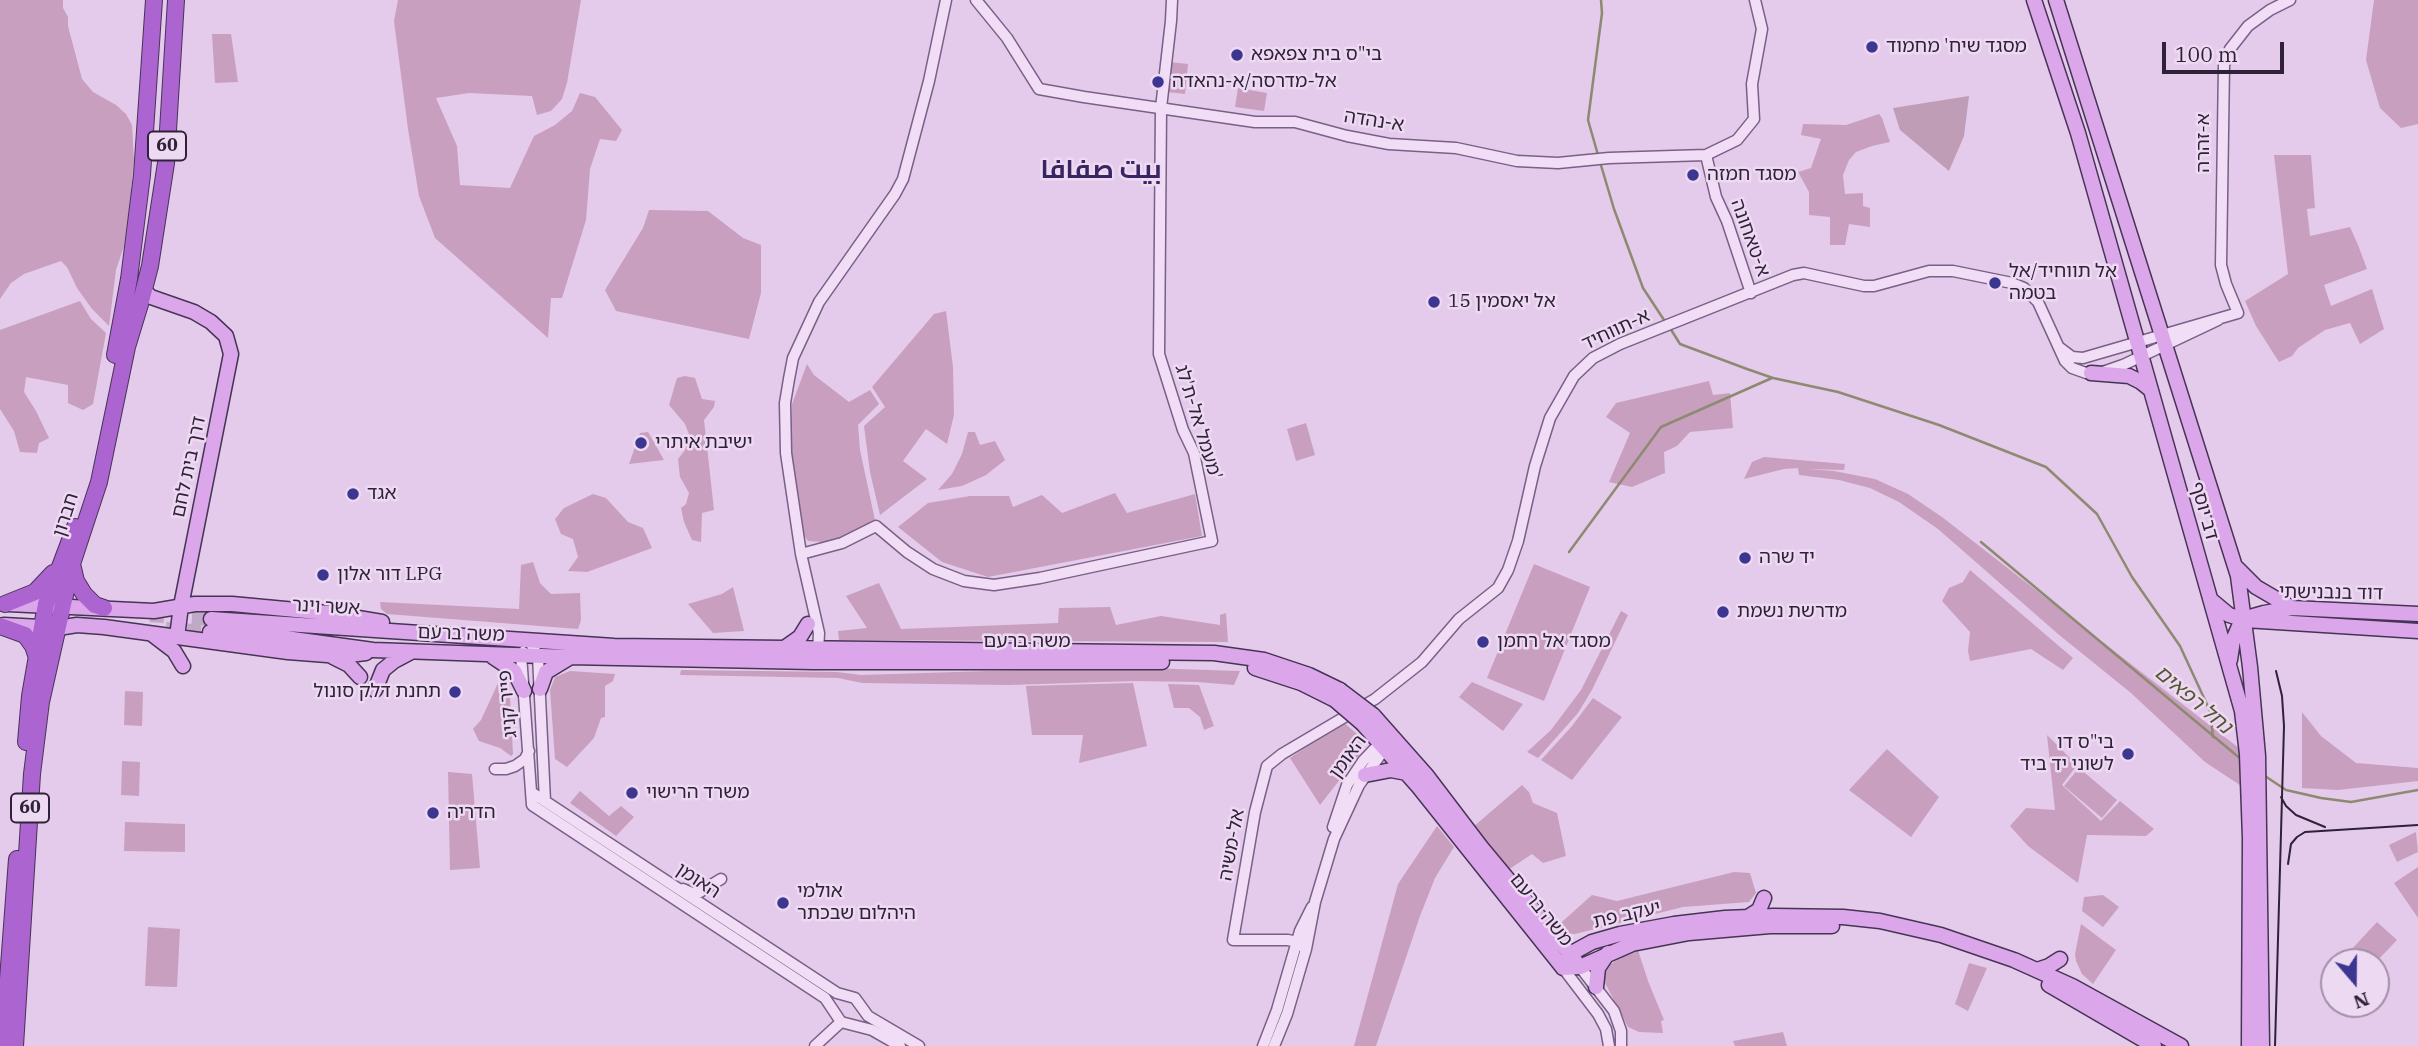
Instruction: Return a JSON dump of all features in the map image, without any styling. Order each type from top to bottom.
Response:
[{"type":"highway","name":"חברון","points":[[36,657],[63,605],[66,563],[91,481],[129,279],[142,175],[155,0]]},
{"type":"highway","name":"חברון","points":[[15,1046],[34,754],[50,627],[46,604],[99,482],[125,355],[143,296],[166,163],[176,0]]},
{"type":"highway","points":[[3,604],[24,598],[38,589],[66,563],[81,590],[95,605],[104,608]]},
{"type":"highway","points":[[0,626],[25,635],[33,646],[36,657]]},
{"type":"highway","name":"60","points":[[3,1046],[4,965],[28,711],[36,657]]},
{"type":"main road","name":"דב יוסף","points":[[2034,0],[2078,133],[2229,662],[2252,755]]},
{"type":"main road","name":"דב יוסף","points":[[2056,0],[2236,567],[2245,620],[2262,1046]]},
{"type":"main road","points":[[129,279],[143,296]]},
{"type":"main road","name":"דרך בית לחם","points":[[143,296],[164,310],[201,317],[220,330],[230,345],[230,362],[177,637]]},
{"type":"main road","points":[[2091,373],[2129,376],[2151,391]]},
{"type":"main road","points":[[2236,567],[2256,587],[2292,608]]},
{"type":"main road","name":"דוד בנבנישתי","points":[[2210,599],[2229,615],[2245,620],[2418,631]]},
{"type":"main road","points":[[3,604],[154,611],[218,604],[307,610],[398,625],[438,636]]},
{"type":"main road","name":"דוד בנבנישתי","points":[[2245,620],[2292,608],[2418,614]]},
{"type":"main road","points":[[2229,662],[2234,635],[2245,620]]},
{"type":"main road","points":[[783,649],[800,637],[808,624]]},
{"type":"main road","points":[[0,626],[76,625],[146,631],[328,655],[352,656],[367,648]]},
{"type":"main road","name":"אשר וינר","points":[[367,648],[211,625],[375,629],[438,636]]},
{"type":"main road","points":[[146,631],[170,647],[183,666]]},
{"type":"main road","name":"משה ברעם","points":[[438,636],[614,646],[783,649],[813,654]]},
{"type":"main road","name":"משה ברעם","points":[[367,648],[570,657],[1222,654],[1278,664],[1309,675],[1368,720],[1441,805],[1563,968]]},
{"type":"main road","points":[[375,690],[377,680],[387,666],[401,656],[416,651]]},
{"type":"main road","points":[[485,653],[510,667],[524,691]]},
{"type":"main road","points":[[328,655],[349,666],[360,677]]},
{"type":"main road","points":[[540,689],[546,672],[570,657]]},
{"type":"main road","name":"משה ברעם","points":[[1386,742],[1407,773],[1441,805]]},
{"type":"main road","points":[[1365,775],[1391,770],[1407,773]]},
{"type":"main road","name":"דב יוסף","points":[[2249,1046],[2254,801]]},
{"type":"main road","name":"משה ברעם","points":[[1477,851],[1558,938],[1580,967]]},
{"type":"main road","points":[[1748,917],[1759,910],[1764,898]]},
{"type":"main road","name":"יעקב פת","points":[[1570,954],[1592,942],[1674,924],[1748,917],[1843,917],[1891,923],[1941,934],[2037,970],[2072,986],[2181,1046]]},
{"type":"main road","name":"יעקב פת","points":[[1563,968],[1580,967],[1608,953],[1662,937],[1730,929],[1815,926],[1893,932],[1941,943],[2015,969],[2057,989],[2154,1046]]},
{"type":"main road","points":[[1558,938],[1577,943],[1592,942]]},
{"type":"main road","points":[[1596,987],[1598,968],[1608,953]]},
{"type":"main road","points":[[1563,968],[1570,954]]},
{"type":"main road","points":[[2037,970],[2060,959]]},
{"type":"street","points":[[813,654],[819,633],[801,554],[785,434],[785,403],[793,358],[819,302],[903,179],[929,81],[946,0]]},
{"type":"street","name":"א-נהדה","points":[[976,0],[1007,38],[1039,89],[1255,122],[1295,122],[1389,144],[1452,147],[1517,161],[1558,163],[1609,158],[1706,155]]},
{"type":"street","name":"מעמל אל-ת'לג'","points":[[801,554],[842,543],[876,526],[933,569],[964,581],[994,585],[1040,578],[1212,541],[1194,453],[1183,430],[1158,354],[1161,108],[1172,0]]},
{"type":"street","points":[[1706,155],[1737,140],[1755,119],[1752,84],[1762,29],[1755,0]]},
{"type":"street","name":"א-זהרה","points":[[2165,340],[2238,313],[2225,284],[2221,265],[2224,65],[2230,49],[2248,26],[2290,0]]},
{"type":"street","name":"א-טאחונה","points":[[1706,155],[1716,197],[1727,221],[1751,293]]},
{"type":"street","name":"א-תווחיד","points":[[1275,759],[1375,699],[1422,662],[1459,619],[1498,588],[1518,541],[1535,466],[1550,418],[1566,388],[1583,366],[1620,344],[1793,275],[1804,273],[1874,286],[1929,271],[1953,271],[1988,277],[2024,288],[2044,311],[2056,344],[2068,364],[2081,372],[2091,373]]},
{"type":"street","points":[[2056,344],[2072,357],[2080,358],[2137,341],[2165,340]]},
{"type":"street","points":[[2094,355],[2089,363],[2091,373],[2104,372],[2141,357],[2165,340]]},
{"type":"street","points":[[811,605],[808,624],[813,654]]},
{"type":"street","name":"פייר קניג","points":[[529,640],[521,655],[532,805]]},
{"type":"street","name":"פייר קניג","points":[[529,640],[538,656],[545,801]]},
{"type":"street","name":"האומן","points":[[1329,852],[1346,811],[1386,742]]},
{"type":"street","name":"האומן","points":[[1264,1046],[1315,902],[1335,819],[1347,785],[1386,742]]},
{"type":"street","points":[[495,768],[515,766],[525,759],[529,751]]},
{"type":"street","name":"אל-משיה","points":[[1275,759],[1264,772],[1233,940],[1274,941],[1299,947]]},
{"type":"street","name":"האומן","points":[[531,792],[837,993],[855,998],[868,1016],[919,1046]]},
{"type":"street","name":"האומן","points":[[532,805],[818,993],[831,1004],[834,1012],[845,1023]]},
{"type":"street","points":[[673,886],[692,892],[700,891],[721,879]]},
{"type":"street","name":"האומן","points":[[1274,1046],[1287,1014],[1299,947]]},
{"type":"street","points":[[1580,967],[1614,1011],[1621,1031],[1621,1046]]},
{"type":"street","points":[[1563,968],[1598,1014],[1606,1029],[1609,1046]]},
{"type":"street","points":[[834,1012],[837,1002],[846,996]]},
{"type":"street","points":[[815,1046],[845,1023],[859,1019],[861,1005]]},
{"type":"street","points":[[845,1023],[872,1030],[900,1046]]},
{"type":"shaded area","points":[[0,0],[63,0],[82,79],[93,92],[126,114],[132,125],[134,160],[130,203],[124,246],[116,270],[109,326],[92,309],[61,261],[24,274],[11,283],[0,299]]},
{"type":"shaded area","points":[[398,0],[581,0],[567,83],[562,99],[551,111],[537,115],[532,96],[469,93],[436,98],[457,146],[460,185],[510,188],[534,136],[555,125],[572,111],[580,93],[595,97],[622,130],[616,141],[600,139],[590,169],[586,220],[562,298],[551,298],[548,338],[435,238],[419,196],[408,129],[394,21]]},
{"type":"shaded area","points":[[2374,0],[2418,0],[2418,124],[2401,128],[2380,108],[2366,60]]},
{"type":"shaded area","points":[[212,34],[231,34],[238,82],[215,83]]},
{"type":"shaded area","points":[[1170,62],[1188,64],[1185,94],[1167,92]]},
{"type":"shaded area","points":[[1238,88],[1267,93],[1264,111],[1235,107]]},
{"type":"shaded area","points":[[1969,96],[1964,136],[1949,171],[1900,130],[1893,108]]},
{"type":"shaded area","points":[[1879,114],[1890,142],[1856,152],[1849,160],[1843,175],[1845,194],[1863,193],[1863,206],[1870,208],[1870,227],[1849,224],[1845,245],[1830,245],[1830,217],[1809,215],[1809,192],[1798,172],[1811,168],[1821,139],[1801,135],[1803,124],[1846,125]]},
{"type":"shaded area","points":[[2274,155],[2311,155],[2315,208],[2307,209],[2310,236],[2350,227],[2367,269],[2324,285],[2331,306],[2372,289],[2384,329],[2360,344],[2350,323],[2325,330],[2298,348],[2292,356],[2279,362],[2256,326],[2245,301],[2288,274]]},
{"type":"shaded area","points":[[649,210],[708,211],[743,238],[761,245],[761,293],[749,339],[616,311],[605,290],[643,228]]},
{"type":"shaded area","points":[[80,301],[91,319],[106,333],[93,404],[83,410],[68,403],[68,385],[26,377],[24,392],[49,438],[39,443],[37,453],[20,452],[14,431],[0,409],[0,330]]},
{"type":"shaded area","points":[[946,311],[953,367],[954,415],[947,444],[926,429],[903,461],[927,479],[880,515],[870,472],[864,426],[885,407],[872,387],[934,314]]},
{"type":"shaded area","points":[[807,364],[814,375],[849,402],[870,390],[879,404],[858,425],[860,450],[875,520],[840,539],[822,542],[808,541],[804,535],[790,443],[792,404]]},
{"type":"shaded area","points":[[677,378],[695,378],[702,399],[715,401],[714,407],[704,420],[714,510],[702,513],[701,542],[692,540],[681,508],[686,504],[689,493],[680,477],[678,459],[690,437],[685,424],[669,405]]},
{"type":"shaded area","points":[[1709,381],[1713,395],[1730,393],[1733,428],[1690,432],[1677,446],[1664,452],[1665,473],[1632,487],[1609,482],[1630,433],[1606,417],[1616,403]]},
{"type":"shaded area","points":[[1306,423],[1315,455],[1296,461],[1287,429]]},
{"type":"shaded area","points":[[648,432],[664,460],[629,464],[640,433]]},
{"type":"shaded area","points":[[968,432],[975,432],[980,445],[995,441],[1005,460],[986,475],[962,486],[938,490],[952,474],[962,454]]},
{"type":"shaded area","points":[[1764,457],[1845,464],[1844,470],[1808,469],[1875,479],[1908,494],[1942,517],[2244,752],[2246,789],[2205,762],[2131,693],[2058,634],[1938,529],[1899,502],[1870,488],[1839,480],[1799,475],[1798,468],[1744,479],[1752,462]]},
{"type":"shaded area","points":[[1115,493],[1127,513],[1195,494],[1202,536],[988,577],[942,562],[898,527],[928,503],[970,496],[1009,496],[1013,507],[1042,495],[1062,513]]},
{"type":"shaded area","points":[[593,494],[606,498],[628,522],[643,528],[652,548],[587,572],[568,571],[578,557],[573,539],[561,534],[555,519],[564,508]]},
{"type":"shaded area","points":[[533,562],[540,583],[551,594],[580,593],[581,620],[578,629],[387,614],[381,609],[380,602],[519,609],[521,565]]},
{"type":"shaded area","points":[[1534,564],[1590,587],[1544,701],[1487,678]]},
{"type":"shaded area","points":[[1970,570],[2073,658],[2063,670],[2031,649],[1970,661],[1970,632],[1942,601],[1949,588],[1963,582]]},
{"type":"shaded area","points":[[879,583],[901,629],[1058,623],[1059,608],[1110,607],[1116,625],[1161,616],[1220,625],[1220,615],[1226,613],[1228,642],[839,640],[838,631],[867,628],[846,596]]},
{"type":"shaded area","points":[[733,587],[744,631],[713,633],[688,604],[722,594]]},
{"type":"shaded area","points":[[1621,611],[1628,615],[1578,713],[1538,758],[1527,752],[1551,730],[1581,690]]},
{"type":"shaded area","points":[[1115,667],[1240,671],[1234,685],[1136,681],[1008,685],[862,683],[838,678],[680,675],[681,670],[837,672],[861,675]]},
{"type":"shaded area","points":[[570,671],[615,674],[613,681],[605,686],[605,717],[601,718],[594,738],[567,767],[555,759],[550,690],[555,677]]},
{"type":"shaded area","points":[[509,678],[511,756],[500,748],[479,741],[473,729],[481,720],[499,681]]},
{"type":"shaded area","points":[[1472,682],[1523,704],[1503,731],[1459,697]]},
{"type":"shaded area","points":[[1133,683],[1147,746],[1079,763],[1083,735],[1032,735],[1026,686]]},
{"type":"shaded area","points":[[1168,684],[1199,685],[1214,726],[1204,730],[1200,717],[1189,708],[1174,708]]},
{"type":"shaded area","points":[[125,691],[143,692],[142,726],[124,725]]},
{"type":"shaded area","points":[[1593,698],[1622,717],[1572,780],[1541,760]]},
{"type":"shaded area","points":[[2302,712],[2321,736],[2356,763],[2418,768],[2418,781],[2338,790],[2302,788]]},
{"type":"shaded area","points":[[1343,722],[1357,734],[1361,744],[1360,754],[1320,805],[1290,758]]},
{"type":"shaded area","points":[[2047,735],[2077,765],[2062,785],[2101,821],[2120,801],[2154,829],[2146,836],[2087,835],[2078,883],[2028,846],[2010,826],[2026,808],[2055,810]]},
{"type":"shaded area","points":[[1887,749],[1939,797],[1911,837],[1849,790]]},
{"type":"shaded area","points":[[122,761],[140,762],[139,796],[121,795]]},
{"type":"shaded area","points":[[2079,768],[2117,800],[2102,818],[2064,786]]},
{"type":"shaded area","points":[[448,772],[472,774],[480,868],[450,870]]},
{"type":"shaded area","points":[[1522,785],[1529,792],[1533,803],[1557,813],[1566,856],[1543,863],[1532,854],[1505,872],[1473,827]]},
{"type":"shaded area","points":[[580,791],[609,816],[621,806],[634,817],[616,836],[570,803]]},
{"type":"shaded area","points":[[125,822],[185,824],[185,852],[124,851]]},
{"type":"shaded area","points":[[1437,826],[1454,847],[1435,878],[1420,916],[1376,1046],[1354,1046],[1398,884]]},
{"type":"shaded area","points":[[2416,832],[2418,852],[2397,862],[2389,845]]},
{"type":"shaded area","points":[[2418,867],[2418,918],[2394,883]]},
{"type":"shaded area","points":[[1734,872],[1750,873],[1756,893],[1749,902],[1683,907],[1575,934],[1554,929],[1592,895],[1617,901]]},
{"type":"shaded area","points":[[2103,895],[2119,907],[2103,927],[2082,911],[2084,897]]},
{"type":"shaded area","points":[[2377,922],[2397,940],[2389,948],[2353,948]]},
{"type":"shaded area","points":[[2081,924],[2116,950],[2093,984],[2082,974],[2076,961]]},
{"type":"shaded area","points":[[148,927],[180,929],[177,987],[145,986]]},
{"type":"shaded area","points":[[1638,950],[1664,1020],[1661,1021],[1663,1033],[1639,1032],[1628,1027],[1604,981],[1610,965],[1623,955]]},
{"type":"shaded area","points":[[1969,963],[1987,968],[1968,1011],[1955,1004]]},
{"type":"shaded area","points":[[1783,1032],[1787,1046],[1735,1046],[1733,1041]]},
{"type":"waterway","points":[[1598,155],[1588,120],[1602,13],[1601,0]]},
{"type":"waterway","points":[[1600,162],[1643,288],[1666,323]]},
{"type":"waterway","points":[[1670,328],[1680,344],[1747,369],[1773,378],[1838,392],[1939,425],[2046,467],[2097,514],[2132,577],[2180,646],[2210,711],[2213,737]]},
{"type":"waterway","points":[[1569,552],[1661,427],[1772,378]]},
{"type":"waterway","name":"נחל רפאים","points":[[1981,542],[2242,760]]},
{"type":"waterway","name":"נחל רפאים","points":[[2265,776],[2286,790],[2351,802],[2418,790]]},
{"type":"tunnel","points":[[150,615],[211,619]]},
{"type":"tunnel","points":[[166,629],[210,632]]},
{"type":"tram line","points":[[2275,1046],[2284,726],[2282,696],[2276,671]]},
{"type":"tram line","points":[[2281,797],[2296,815],[2325,827]]},
{"type":"tram line","points":[[2288,864],[2291,844],[2305,832],[2418,825]]},
{"type":"place","name":"מסגד שיח' מחמוד","points":[[1872,47]]},
{"type":"place","name":"בי\"ס בית צפאפא","points":[[1237,55]]},
{"type":"place","name":"אל-מדרסה/א-נהאדה","points":[[1158,82]]},
{"type":"place","name":"מסגד חמזה","points":[[1693,175]]},
{"type":"place","name":"אל תווחיד/אל בטמה","points":[[1995,283]]},
{"type":"place","name":"אל יאסמין 15","points":[[1434,302]]},
{"type":"place","name":"ישיבת איתרי","points":[[641,443]]},
{"type":"place","name":"אגד","points":[[353,494]]},
{"type":"place","name":"יד שרה","points":[[1745,558]]},
{"type":"place","name":"דור אלון LPG","points":[[323,575]]},
{"type":"place","name":"מדרשת נשמת","points":[[1723,612]]},
{"type":"place","name":"מסגד אל רחמן","points":[[1483,642]]},
{"type":"place","name":"תחנת דלק סונול","points":[[455,692]]},
{"type":"place","name":"בי\"ס דו לשוני יד ביד","points":[[2128,754]]},
{"type":"place","name":"משרד הרישוי","points":[[632,793]]},
{"type":"place","name":"הדריה","points":[[433,813]]},
{"type":"place","name":"אולמי היהלום שבכתר","points":[[783,903]]},
{"type":"district","name":"بيت صفافا","points":[[1101,170]]}]
